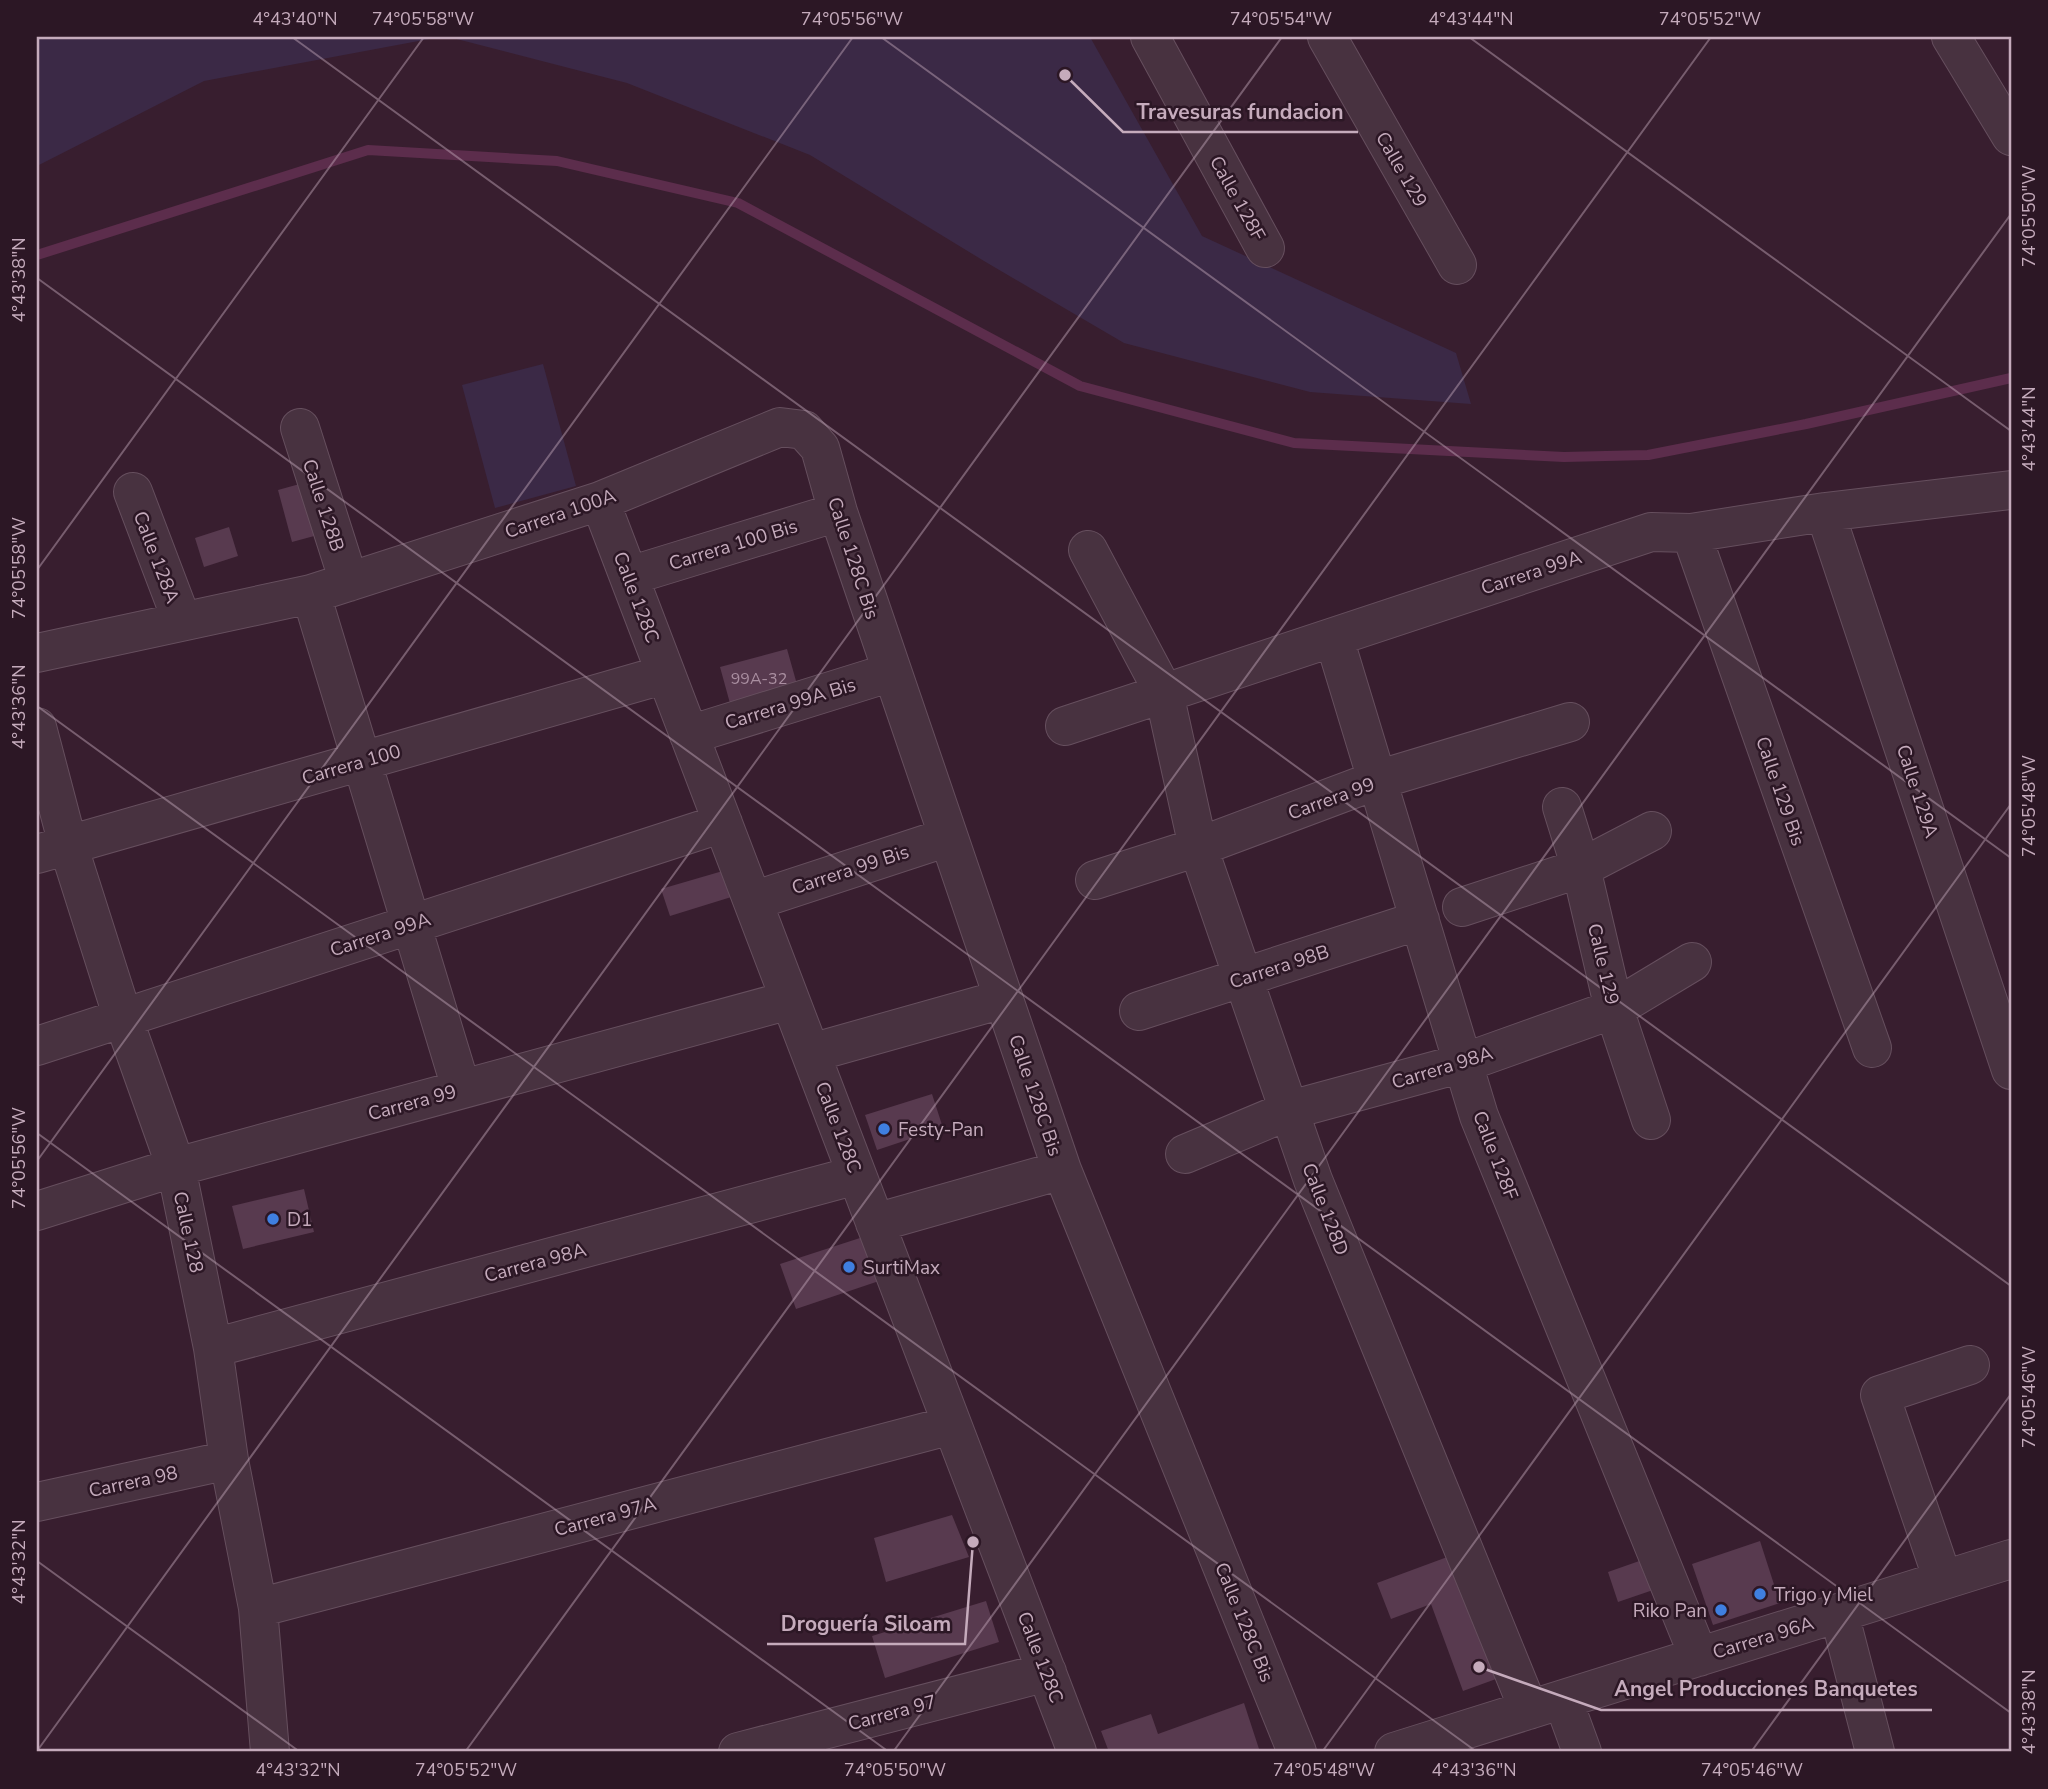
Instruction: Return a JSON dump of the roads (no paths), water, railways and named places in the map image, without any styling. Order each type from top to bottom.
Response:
[{"type":"street","name":"Calle 128F","points":[[1150,37],[1265,248]]},
{"type":"street","name":"Calle 129","points":[[1327,37],[1457,265]]},
{"type":"street","points":[[1952,37],[2011,136]]},
{"type":"street","name":"Carrera 100A","points":[[37,653],[312,594],[600,502],[780,427],[804,430]]},
{"type":"street","name":"Calle 128B","points":[[300,428],[349,582]]},
{"type":"street","name":"Calle 128C Bis","points":[[804,430],[820,448],[838,512],[1062,1170],[1297,1752]]},
{"type":"street","name":"Carrera 99A","points":[[1065,726],[1651,532],[1691,534],[1825,512],[2011,490]]},
{"type":"street","name":"Calle 128A","points":[[132,492],[182,621]]},
{"type":"street","name":"Calle 128C","points":[[600,502],[1077,1752]]},
{"type":"street","name":"Carrera 100 Bis","points":[[629,576],[838,512]]},
{"type":"street","name":"Calle 129A","points":[[1825,512],[2011,1070]]},
{"type":"street","name":"Calle 129 Bis","points":[[1691,534],[1872,1048]]},
{"type":"street","name":"Calle 128D","points":[[1088,550],[1164,693],[1198,847],[1313,1180],[1546,1705],[1583,1752]]},
{"type":"street","points":[[312,594],[461,1088]]},
{"type":"street","name":"Calle 128F","points":[[1334,638],[1479,1116],[1699,1657]]},
{"type":"street","name":"Carrera 99A Bis","points":[[689,735],[892,672]]},
{"type":"street","name":"Carrera 100","points":[[52,849],[666,674]]},
{"type":"street","name":"Carrera 99","points":[[1095,880],[1198,847],[1377,780],[1570,722]]},
{"type":"street","name":"Calle 128","points":[[37,727],[52,849],[123,1018],[176,1167],[213,1348],[229,1460],[258,1608],[270,1752]]},
{"type":"street","name":"Calle 129","points":[[1562,807],[1581,867],[1614,1009],[1651,1120]]},
{"type":"street","name":"Carrera 99A","points":[[37,1046],[723,823]]},
{"type":"street","points":[[1462,907],[1581,867],[1652,831]]},
{"type":"street","name":"Carrera 99 Bis","points":[[752,901],[948,836]]},
{"type":"street","name":"Carrera 98B","points":[[1139,1011],[1420,920]]},
{"type":"street","name":"Carrera 98A","points":[[1185,1154],[1290,1111],[1463,1063],[1614,1009],[1692,962]]},
{"type":"street","points":[[811,1054],[1003,999]]},
{"type":"street","name":"Carrera 99","points":[[37,1211],[176,1167],[790,1000]]},
{"type":"street","points":[[875,1223],[1062,1170]]},
{"type":"street","name":"Carrera 98A","points":[[213,1348],[857,1175]]},
{"type":"street","points":[[1943,1580],[1880,1395],[1970,1365]]},
{"type":"street","name":"Carrera 97A","points":[[258,1608],[952,1425]]},
{"type":"street","name":"Carrera 98","points":[[37,1502],[229,1460]]},
{"type":"street","name":"Carrera 96A","points":[[1394,1752],[2011,1559]]},
{"type":"street","points":[[1839,1613],[1875,1752]]},
{"type":"street","name":"Carrera 97","points":[[755,1750],[1047,1672]]},
{"type":"waterway","points":[[37,255],[368,150],[557,161],[738,203],[1080,386],[1294,443],[1564,457],[1648,455],[1806,424],[2011,378]]},
{"type":"place","name":"Travesuras fundacion","points":[[1065,75]]},
{"type":"place","name":"Festy-Pan","points":[[884,1129]]},
{"type":"place","name":"D1","points":[[273,1219]]},
{"type":"place","name":"SurtiMax","points":[[849,1267]]},
{"type":"place","name":"Droguería Siloam","points":[[973,1542]]},
{"type":"place","name":"Trigo y Miel","points":[[1760,1594]]},
{"type":"place","name":"Riko Pan","points":[[1721,1610]]},
{"type":"place","name":"Angel Producciones Banquetes","points":[[1479,1667]]}]
